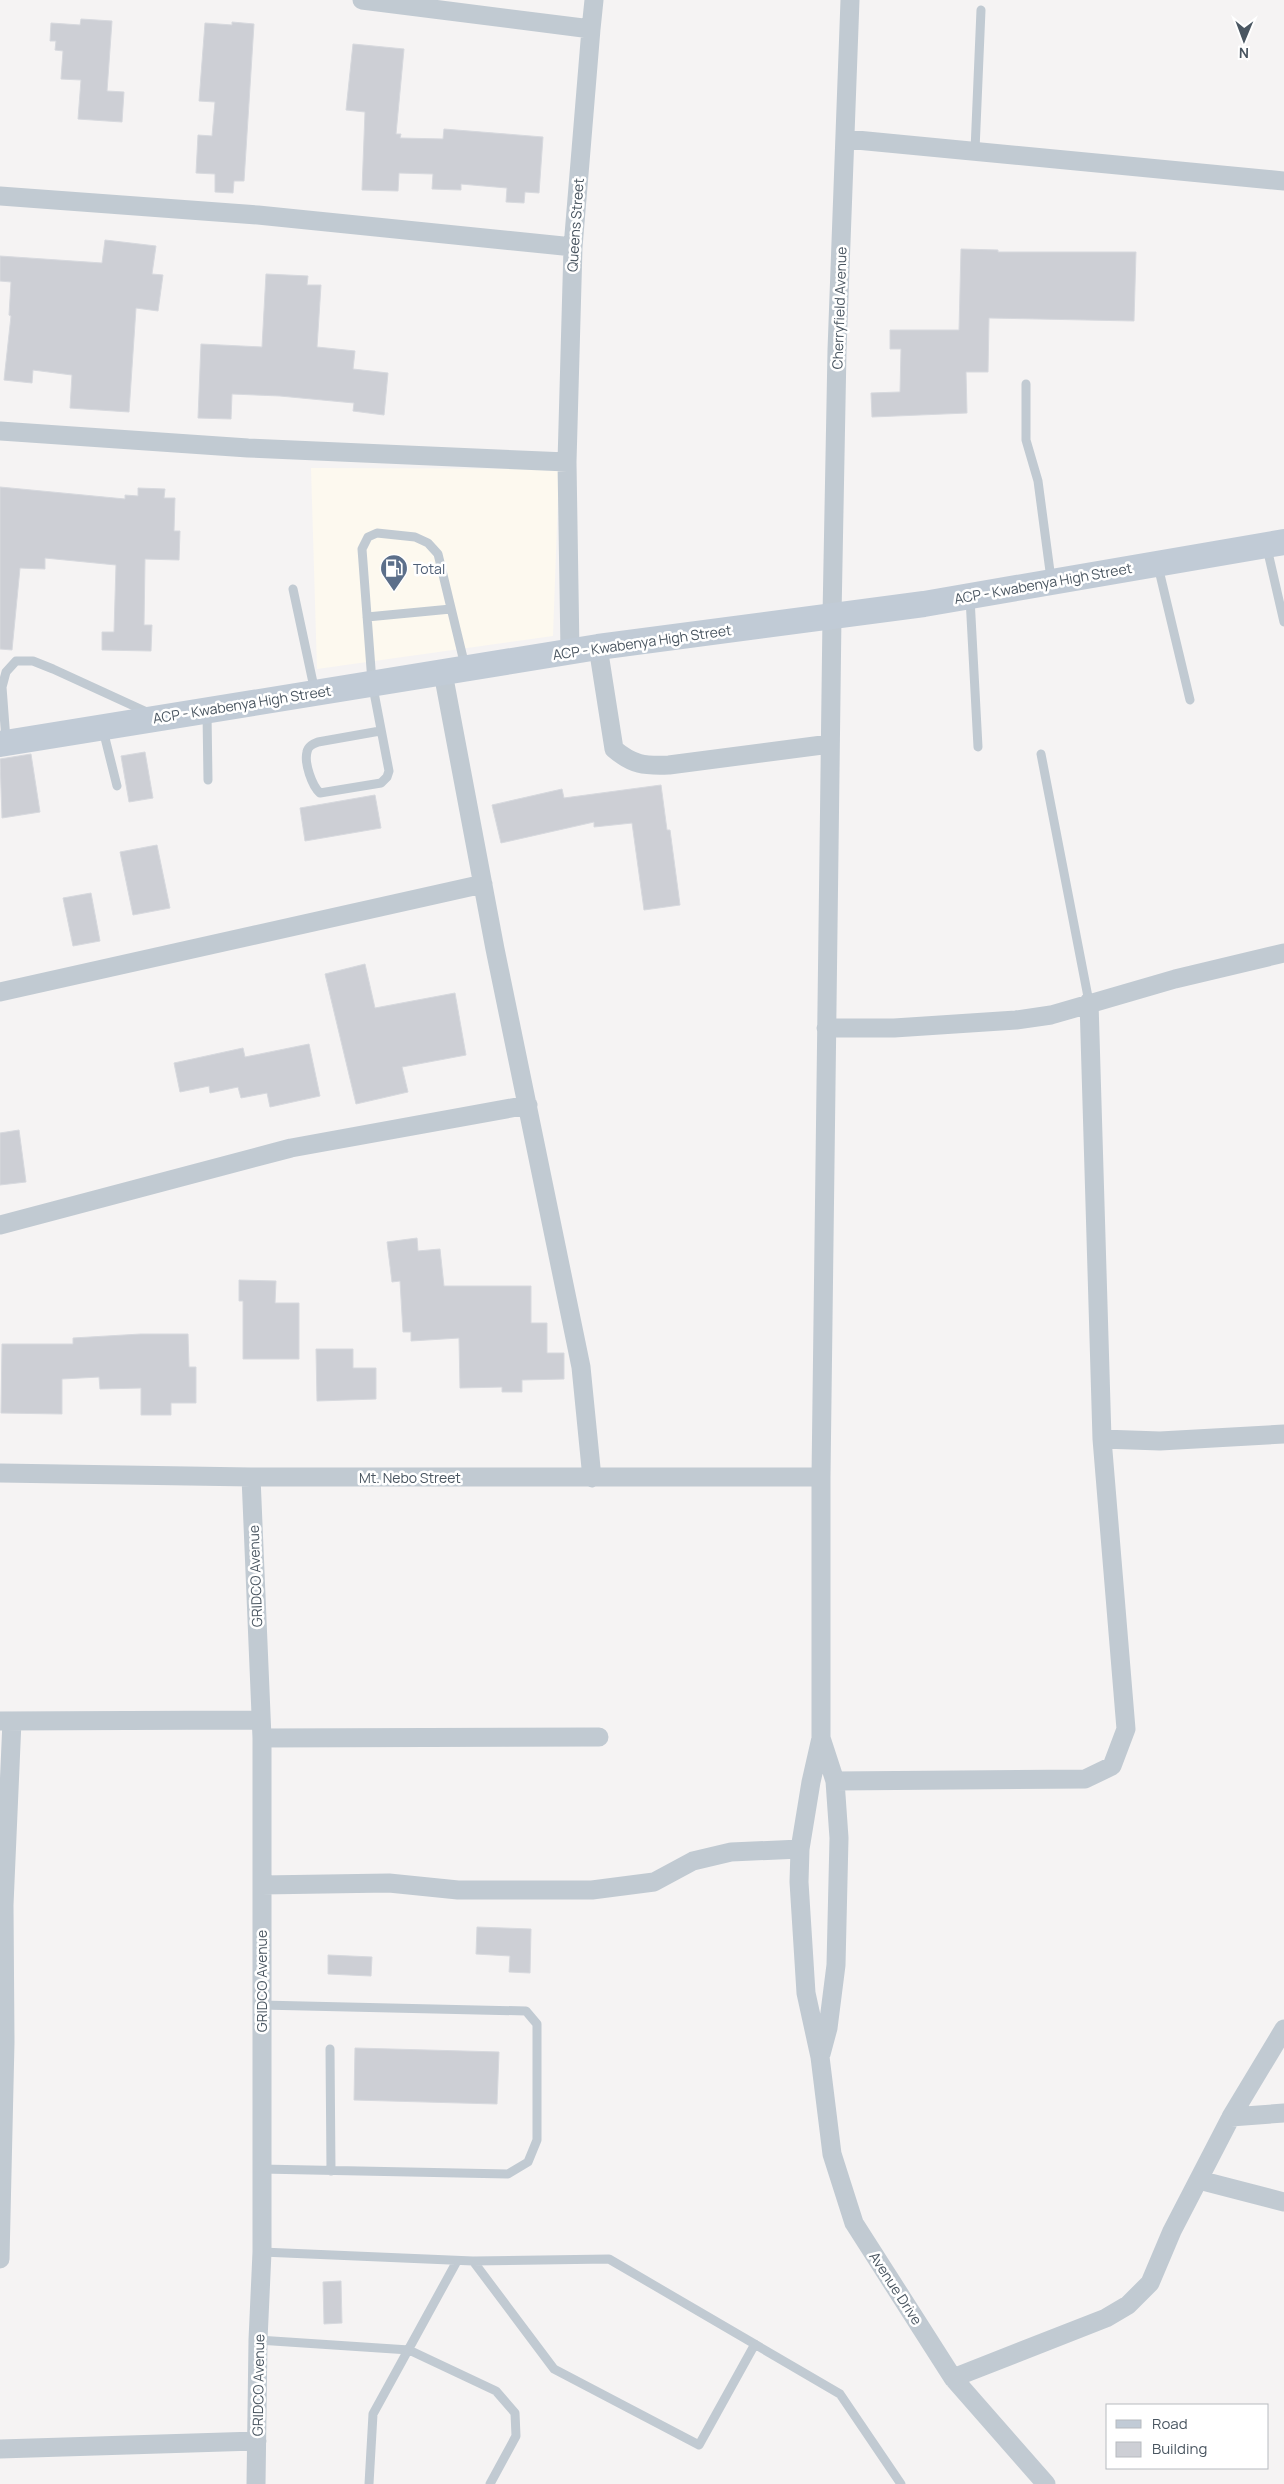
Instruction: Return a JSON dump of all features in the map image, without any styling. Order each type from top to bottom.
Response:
[{"type":"main road","name":"ACP - Kwabenya High Street","points":[[3,743],[598,647],[970,596],[1275,543]]},
{"type":"street","points":[[362,0],[591,29]]},
{"type":"street","name":"Queens Street","points":[[570,652],[567,462],[573,247],[594,0]]},
{"type":"street","name":"Cherryfield Avenue","points":[[821,1738],[820,1478],[832,616],[837,350],[850,0]]},
{"type":"street","points":[[846,139],[1284,180]]},
{"type":"street","points":[[0,196],[258,215],[573,247]]},
{"type":"street","points":[[0,431],[248,448],[567,462]]},
{"type":"street","points":[[598,647],[614,749],[629,761],[650,766],[669,765],[830,744]]},
{"type":"street","points":[[455,671],[483,884],[581,1367],[592,1478]]},
{"type":"street","points":[[0,992],[483,884]]},
{"type":"street","points":[[826,1028],[894,1028],[1016,1020],[1051,1015],[1089,1002],[1284,953]]},
{"type":"street","points":[[835,1781],[1085,1779],[1112,1766],[1126,1729],[1102,1439],[1089,1002]]},
{"type":"street","points":[[0,1225],[291,1148],[528,1105]]},
{"type":"street","points":[[1102,1439],[1160,1441],[1284,1434]]},
{"type":"street","name":"Mt. Nebo Street","points":[[0,1473],[251,1477],[820,1478]]},
{"type":"street","name":"GRIDCO Avenue","points":[[251,1477],[262,1738],[262,2252],[258,2340],[256,2484]]},
{"type":"street","points":[[0,2259],[5,2042],[6,1721],[261,1720]]},
{"type":"street","points":[[262,1738],[600,1737]]},
{"type":"street","points":[[820,2058],[828,2028],[836,1965],[838,1838],[835,1781],[821,1738]]},
{"type":"street","name":"Avenue Drive","points":[[821,1738],[811,1782],[800,1849],[799,1882],[806,1993],[820,2058],[832,2154],[854,2222],[953,2378],[1046,2484]]},
{"type":"street","points":[[262,1885],[389,1883],[458,1890],[592,1890],[654,1882],[693,1861],[732,1852],[800,1849]]},
{"type":"street","points":[[953,2378],[1106,2318],[1128,2306],[1150,2283],[1172,2231],[1231,2117],[1284,2029]]},
{"type":"street","points":[[1231,2117],[1284,2113]]},
{"type":"street","points":[[1199,2180],[1284,2202]]},
{"type":"street","points":[[0,2449],[257,2442]]},
{"type":"lane","points":[[975,150],[981,10]]},
{"type":"lane","points":[[1026,384],[1026,440],[1038,481],[1051,582]]},
{"type":"lane","points":[[380,731],[318,742],[310,746],[306,754],[315,789],[320,793],[381,783],[385,780],[389,771],[372,682],[362,549],[368,538],[377,533],[415,537],[428,543],[438,554],[451,609],[455,671]]},
{"type":"lane","points":[[1275,543],[1284,622]]},
{"type":"lane","points":[[1157,564],[1190,700]]},
{"type":"lane","points":[[292,589],[315,692]]},
{"type":"lane","points":[[970,596],[978,747]]},
{"type":"lane","points":[[368,617],[451,609]]},
{"type":"lane","points":[[3,743],[2,687],[6,672],[16,661],[33,661],[160,718]]},
{"type":"lane","points":[[206,710],[208,780]]},
{"type":"lane","points":[[102,727],[116,786]]},
{"type":"lane","points":[[1041,754],[1089,1002]]},
{"type":"lane","points":[[261,2005],[526,2011],[537,2024],[537,2140],[528,2162],[508,2174],[261,2169]]},
{"type":"lane","points":[[330,2049],[331,2171]]},
{"type":"lane","points":[[262,2252],[473,2261],[609,2259],[840,2394],[900,2484]]},
{"type":"lane","points":[[369,2484],[373,2414],[457,2260]]},
{"type":"lane","points":[[473,2261],[554,2369],[699,2445],[755,2344]]},
{"type":"lane","points":[[258,2340],[409,2350],[496,2391],[515,2413],[516,2436],[490,2484]]},
{"type":"shaded area","points":[[311,468],[559,469],[553,636],[317,669]]},
{"type":"building","points":[[81,19],[112,21],[107,91],[124,92],[122,122],[78,119],[81,80],[61,79],[63,51],[55,50],[56,41],[50,41],[51,23],[80,25]]},
{"type":"building","points":[[232,22],[254,24],[244,181],[234,181],[233,193],[215,192],[215,174],[196,173],[198,135],[212,136],[215,102],[199,101],[205,23],[232,25]]},
{"type":"building","points":[[353,44],[404,49],[396,134],[401,134],[400,138],[443,139],[444,129],[543,137],[539,193],[525,192],[524,203],[506,202],[507,188],[461,184],[461,190],[432,189],[433,174],[399,173],[398,191],[362,190],[365,112],[346,110]]},
{"type":"building","points":[[105,240],[156,246],[152,274],[163,275],[158,311],[136,308],[129,412],[70,408],[72,375],[33,370],[32,383],[4,380],[11,316],[9,315],[11,282],[0,281],[0,256],[102,263]]},
{"type":"building","points":[[961,249],[998,250],[998,252],[1136,252],[1134,321],[989,318],[988,372],[966,372],[967,413],[872,417],[871,393],[900,392],[901,349],[890,349],[890,330],[959,330]]},
{"type":"building","points":[[266,274],[308,276],[307,285],[321,285],[317,347],[355,351],[353,369],[388,373],[384,415],[353,411],[354,403],[280,396],[232,394],[231,419],[198,418],[201,344],[262,347]]},
{"type":"building","points":[[0,487],[125,499],[125,495],[138,496],[138,488],[165,489],[164,498],[175,498],[174,531],[180,531],[179,560],[145,559],[144,625],[152,625],[151,651],[102,650],[102,632],[114,632],[116,565],[45,558],[45,569],[20,568],[12,650],[0,649]]},
{"type":"building","points":[[145,752],[153,798],[129,802],[121,756]]},
{"type":"building","points":[[31,754],[40,812],[2,818],[0,759]]},
{"type":"building","points":[[661,785],[667,830],[670,830],[680,905],[644,910],[632,823],[594,827],[594,822],[501,843],[492,805],[562,789],[564,798]]},
{"type":"building","points":[[375,795],[381,828],[305,841],[300,808]]},
{"type":"building","points":[[157,845],[170,908],[133,915],[120,852]]},
{"type":"building","points":[[91,893],[100,941],[73,946],[63,898]]},
{"type":"building","points":[[365,964],[375,1008],[455,993],[466,1055],[402,1067],[408,1092],[356,1104],[325,974]]},
{"type":"building","points":[[309,1044],[320,1096],[270,1107],[267,1093],[241,1098],[238,1087],[210,1093],[209,1086],[180,1092],[174,1063],[243,1048],[245,1057]]},
{"type":"building","points":[[19,1130],[26,1182],[0,1185],[0,1133]]},
{"type":"building","points":[[417,1238],[418,1251],[440,1249],[444,1286],[531,1286],[531,1323],[547,1323],[547,1353],[564,1353],[564,1379],[522,1380],[522,1392],[502,1392],[502,1387],[460,1388],[459,1338],[411,1341],[411,1332],[403,1332],[400,1281],[392,1282],[387,1242]]},
{"type":"building","points":[[239,1280],[276,1281],[275,1303],[299,1303],[299,1359],[243,1359],[243,1301],[239,1301]]},
{"type":"building","points":[[141,1334],[188,1334],[189,1367],[196,1367],[196,1403],[171,1403],[171,1415],[141,1415],[141,1388],[100,1389],[99,1377],[62,1379],[62,1414],[1,1413],[2,1344],[73,1344],[73,1338]]},
{"type":"building","points":[[316,1349],[353,1349],[353,1368],[376,1368],[376,1399],[317,1401]]},
{"type":"building","points":[[477,1927],[531,1929],[530,1973],[509,1972],[510,1956],[476,1954]]},
{"type":"building","points":[[328,1955],[372,1957],[371,1976],[328,1974]]},
{"type":"building","points":[[355,2048],[499,2052],[497,2104],[354,2100]]},
{"type":"building","points":[[341,2281],[342,2323],[324,2324],[323,2282]]},
{"type":"place","name":"Total","points":[[394,592]]}]
